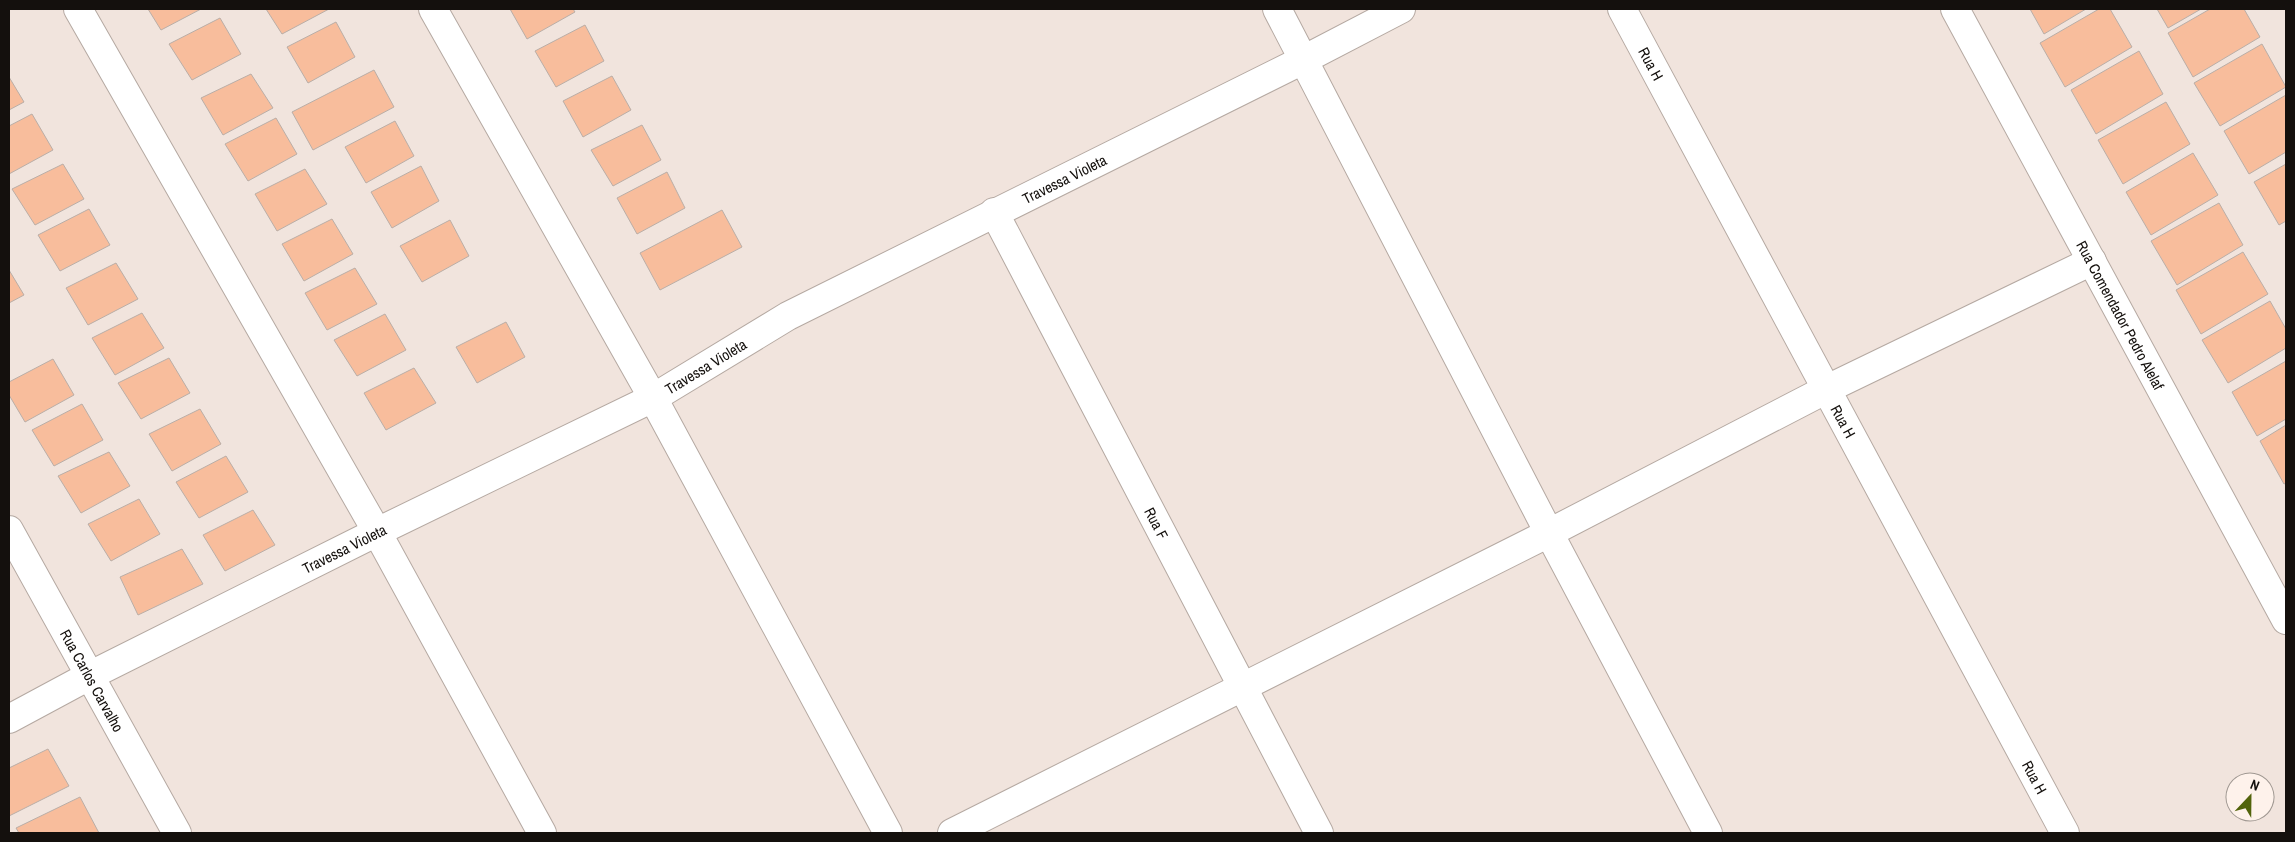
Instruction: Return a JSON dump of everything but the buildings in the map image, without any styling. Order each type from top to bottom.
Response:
[{"type":"street","points":[[78,9],[377,532],[542,833]]},
{"type":"street","points":[[433,9],[653,398],[888,833]]},
{"type":"street","points":[[1277,9],[1548,534],[1708,833]]},
{"type":"street","name":"Travessa Violeta","points":[[9,718],[377,532],[653,398],[788,316],[1303,60],[1401,9]]},
{"type":"street","name":"Rua H","points":[[1622,9],[2064,833]]},
{"type":"street","name":"Rua Comendador Pedro Alelaf","points":[[1955,9],[2286,620]]},
{"type":"street","name":"Rua F","points":[[994,212],[1319,833]]},
{"type":"street","points":[[952,833],[1548,534],[1827,389],[2092,261]]},
{"type":"street","name":"Rua Carlos Carvalho","points":[[9,530],[177,833]]}]
